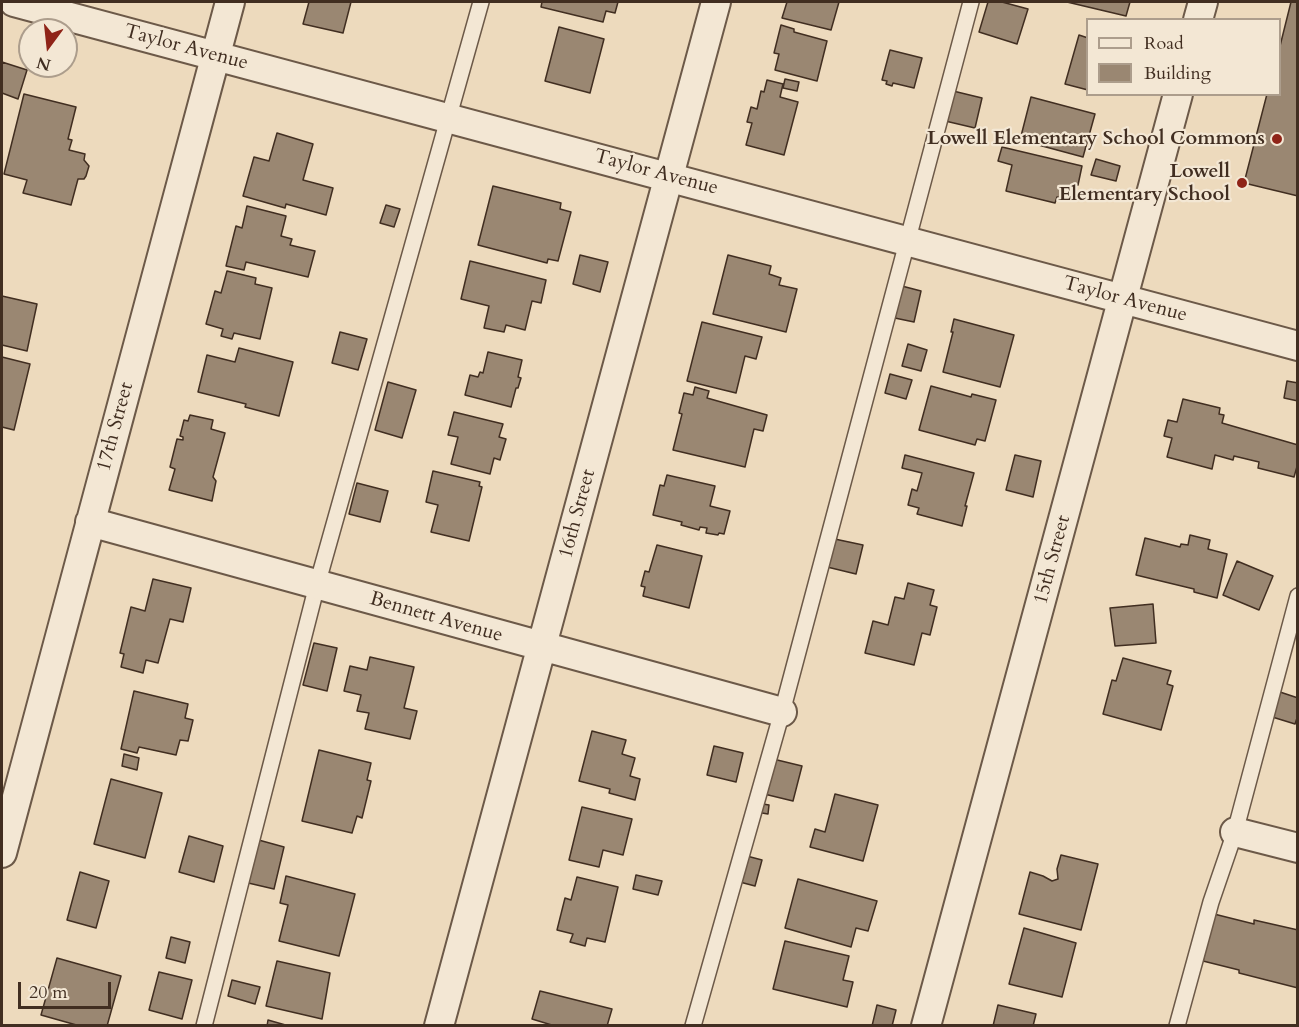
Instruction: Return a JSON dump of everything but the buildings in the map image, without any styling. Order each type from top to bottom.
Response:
[{"type":"street","name":"Taylor Avenue","points":[[14,2],[1298,345]]},
{"type":"street","name":"17th Street","points":[[2,853],[230,2]]},
{"type":"street","name":"16th Street","points":[[439,1026],[716,2]]},
{"type":"street","points":[[1199,18],[1203,2]]},
{"type":"street","name":"15th Street","points":[[926,1026],[1177,96]]},
{"type":"street","name":"Bennett Avenue","points":[[90,522],[782,712]]},
{"type":"street","points":[[1236,832],[1298,848]]},
{"type":"lane","points":[[204,1026],[317,585],[481,2]]},
{"type":"lane","points":[[693,1026],[782,712],[971,2]]},
{"type":"lane","points":[[1178,1026],[1211,903],[1236,832],[1298,596]]},
{"type":"place","name":"Lowell Elementary School Commons","points":[[1277,139]]},
{"type":"place","name":"Lowell Elementary School","points":[[1242,183]]}]
